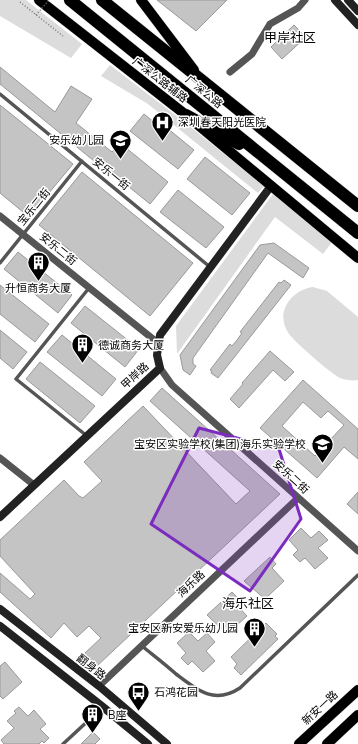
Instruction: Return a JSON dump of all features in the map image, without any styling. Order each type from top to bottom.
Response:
[{"type":"highway","name":"广深公路","points":[[70,0],[358,233]]},
{"type":"highway","name":"广深公路","points":[[102,0],[358,206]]},
{"type":"highway","points":[[186,115],[264,157]]},
{"type":"main road","name":"广深公路辅路","points":[[39,0],[186,115],[358,258]]},
{"type":"main road","points":[[141,0],[202,81]]},
{"type":"main road","points":[[335,0],[358,25]]},
{"type":"main road","points":[[348,0],[358,11]]},
{"type":"main road","name":"甲岸路","points":[[0,518],[160,368],[157,355],[160,335],[271,186]]},
{"type":"main road","name":"翻身路","points":[[0,609],[99,686],[167,744]]},
{"type":"main road","points":[[0,626],[103,706],[148,744]]},
{"type":"main road","name":"新安一路","points":[[299,744],[358,690]]},
{"type":"main road","points":[[327,744],[358,715]]},
{"type":"street","points":[[230,72],[252,54],[270,24],[298,8],[305,0]]},
{"type":"street","name":"安乐二街","points":[[0,216],[158,343]]},
{"type":"street","name":"安乐二街","points":[[160,368],[172,385],[358,551]]},
{"type":"street","points":[[0,458],[34,485]]},
{"type":"street","name":"海乐路","points":[[99,686],[298,498]]},
{"type":"lane","name":"安乐一街","points":[[0,94],[210,267]]},
{"type":"lane","name":"宝乐二街","points":[[0,264],[82,161]]},
{"type":"lane","points":[[87,436],[16,379],[89,288]]},
{"type":"lane","points":[[141,646],[198,690],[214,695],[230,693],[240,688],[358,575]]},
{"type":"lane","points":[[63,744],[103,706]]},
{"type":"path","points":[[36,15],[49,0]]},
{"type":"path","points":[[20,2],[63,36]]},
{"type":"highlighted area","points":[[199,428],[279,449],[301,519],[250,591],[151,524]]},
{"type":"shaded area","points":[[0,0],[26,0],[82,44],[71,58],[0,16]]},
{"type":"shaded area","points":[[110,65],[264,186],[258,193],[148,104],[101,76]]},
{"type":"shaded area","points":[[273,194],[332,242],[323,254],[275,217],[177,354],[176,326]]},
{"type":"shaded area","points":[[313,287],[327,291],[358,317],[358,380],[344,379],[335,375],[299,344],[289,334],[285,326],[283,318],[287,304],[298,293]]},
{"type":"building","points":[[157,0],[227,0],[196,31]]},
{"type":"building","points":[[294,25],[306,37],[282,59],[271,47]]},
{"type":"building","points":[[0,67],[55,112],[71,86],[92,99],[76,123],[112,152],[120,143],[168,182],[150,204],[96,160],[94,161],[0,84]]},
{"type":"building","points":[[0,105],[73,164],[29,217],[0,193]]},
{"type":"building","name":"深圳春天阳光医院","points":[[144,114],[165,131],[167,128],[194,150],[178,169],[130,131]]},
{"type":"building","points":[[205,157],[250,193],[232,215],[187,179]]},
{"type":"building","points":[[82,172],[193,263],[150,316],[39,225]]},
{"type":"building","points":[[178,190],[224,227],[206,248],[160,212]]},
{"type":"building","points":[[274,243],[309,268],[303,278],[268,253],[193,358],[193,364],[196,366],[190,375],[183,370],[180,355],[260,245]]},
{"type":"building","name":"升恒商务大厦","points":[[18,252],[72,295],[58,313],[4,269]]},
{"type":"building","points":[[284,280],[291,285],[218,378],[211,373],[212,371],[210,370],[230,344],[232,346],[242,333],[240,332],[279,282],[281,283]]},
{"type":"building","points":[[0,285],[49,324],[35,342],[0,314]]},
{"type":"building","points":[[85,306],[139,349],[125,367],[71,323]]},
{"type":"building","points":[[0,330],[27,352],[13,369],[0,358]]},
{"type":"building","name":"德诚商务大厦","points":[[62,335],[116,379],[102,396],[47,352]]},
{"type":"building","points":[[270,351],[294,372],[285,381],[273,370],[239,408],[230,399]]},
{"type":"building","points":[[40,362],[95,406],[80,423],[26,379]]},
{"type":"building","points":[[303,380],[358,429],[358,459],[344,447],[317,478],[260,428]],"holes":[[[303,402],[321,418],[328,411],[344,425],[315,456],[282,426]]]},
{"type":"building","points":[[162,388],[280,494],[97,666],[85,653],[101,638],[89,626],[77,637],[64,623],[51,638],[0,592],[0,573],[30,599],[35,594],[0,556],[0,540],[64,480],[79,496],[83,498],[102,481],[84,462],[143,406],[236,504],[250,491],[150,401]]},
{"type":"building","points":[[358,492],[358,514],[347,504]]},
{"type":"building","points":[[301,528],[311,538],[319,531],[328,540],[318,548],[328,558],[315,569],[305,558],[300,562],[293,555],[298,550],[289,540]]},
{"type":"building","points":[[270,557],[276,564],[272,568],[284,581],[265,599],[244,581]]},
{"type":"building","points":[[232,592],[239,599],[235,603],[247,616],[227,634],[207,615]]},
{"type":"building","name":"宝安区新安爱乐幼儿园","points":[[266,623],[277,634],[275,636],[278,639],[241,675],[234,668],[237,664],[231,657]]},
{"type":"building","points":[[189,632],[198,641],[207,633],[215,642],[206,651],[215,661],[203,672],[192,661],[188,665],[181,658],[186,653],[177,643]]},
{"type":"building","points":[[5,662],[22,682],[3,699],[0,696],[0,666]]},
{"type":"building","points":[[19,707],[28,716],[34,710],[46,724],[40,729],[49,738],[44,743],[42,741],[39,744],[4,744],[1,740],[14,728],[7,721],[16,713],[14,711]]},
{"type":"building","name":"B座","points":[[93,732],[100,739],[95,744],[81,744]]},
{"type":"place","name":"深圳春天阳光医院","points":[[163,142]]},
{"type":"place","name":"安乐幼儿园","points":[[120,160]]},
{"type":"place","name":"升恒商务大厦","points":[[38,282]]},
{"type":"place","name":"德诚商务大厦","points":[[82,364]]},
{"type":"place","name":"宝安区实验学校(集团)海乐实验学校","points":[[322,464]]},
{"type":"place","name":"宝安区新安爱乐幼儿园","points":[[254,648]]},
{"type":"place","name":"石鸿花园","points":[[139,712]]},
{"type":"place","name":"B座","points":[[93,734]]},
{"type":"district","name":"甲岸社区","points":[[290,38]]},
{"type":"district","name":"海乐社区","points":[[248,604]]}]
